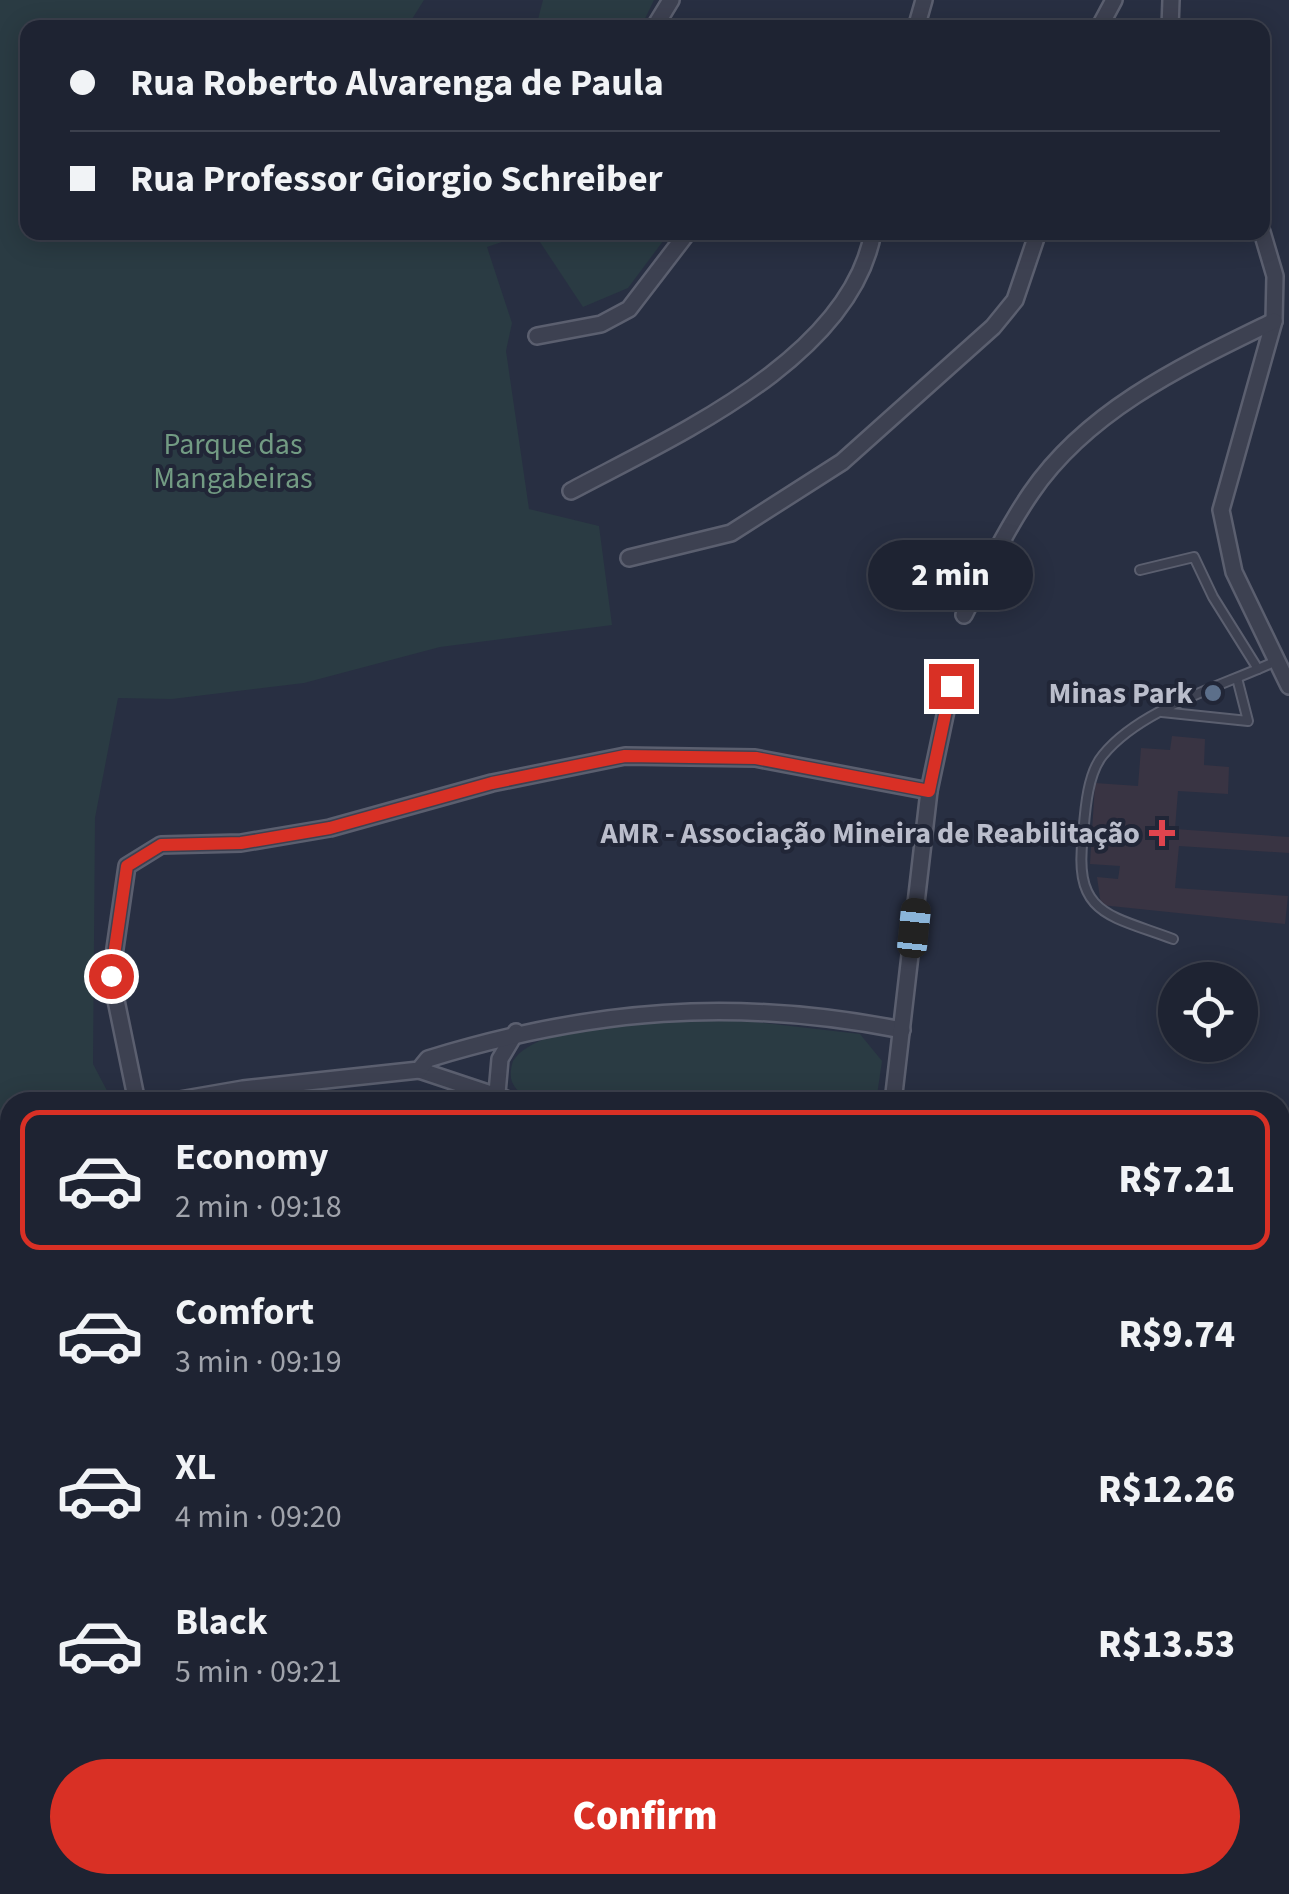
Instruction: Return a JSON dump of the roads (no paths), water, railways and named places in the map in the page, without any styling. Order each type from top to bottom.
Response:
[{"type":"street","points":[[537,336],[601,324],[628,309],[682,240]]},
{"type":"street","points":[[572,491],[725,408],[776,374],[824,324],[851,287],[870,240]]},
{"type":"street","points":[[629,558],[731,533],[842,462],[993,326],[1015,300],[1035,240]]},
{"type":"street","points":[[1264,240],[1275,276],[1274,321],[1221,510],[1234,572],[1289,686]]},
{"type":"street","points":[[964,614],[1032,491],[1096,421],[1194,360],[1274,321]]},
{"type":"street","points":[[894,1092],[929,791],[951,686]]},
{"type":"street","points":[[135,1092],[111,976],[127,866],[161,845],[241,843],[330,828],[492,783],[625,756],[756,758],[929,791]]},
{"type":"street","points":[[420,1070],[428,1059],[516,1032],[623,1014],[724,1010],[841,1018],[902,1030]]},
{"type":"street","points":[[497,1092],[500,1059],[516,1032]]},
{"type":"street","points":[[226,1092],[420,1070],[494,1092]]},
{"type":"lane","points":[[1140,570],[1194,557],[1213,597],[1258,669]]},
{"type":"lane","points":[[1173,939],[1096,910],[1086,894],[1079,869],[1085,816],[1100,756],[1162,712],[1276,661]]},
{"type":"lane","points":[[1162,712],[1248,721],[1236,678]]},
{"type":"place","name":"Minas Park","points":[[1213,693]]},
{"type":"place","name":"AMR - Associação Mineira de Reabilitação","points":[[1162,833]]},
{"type":"park label","name":"Parque das Mangabeiras","points":[[233,461]]}]
